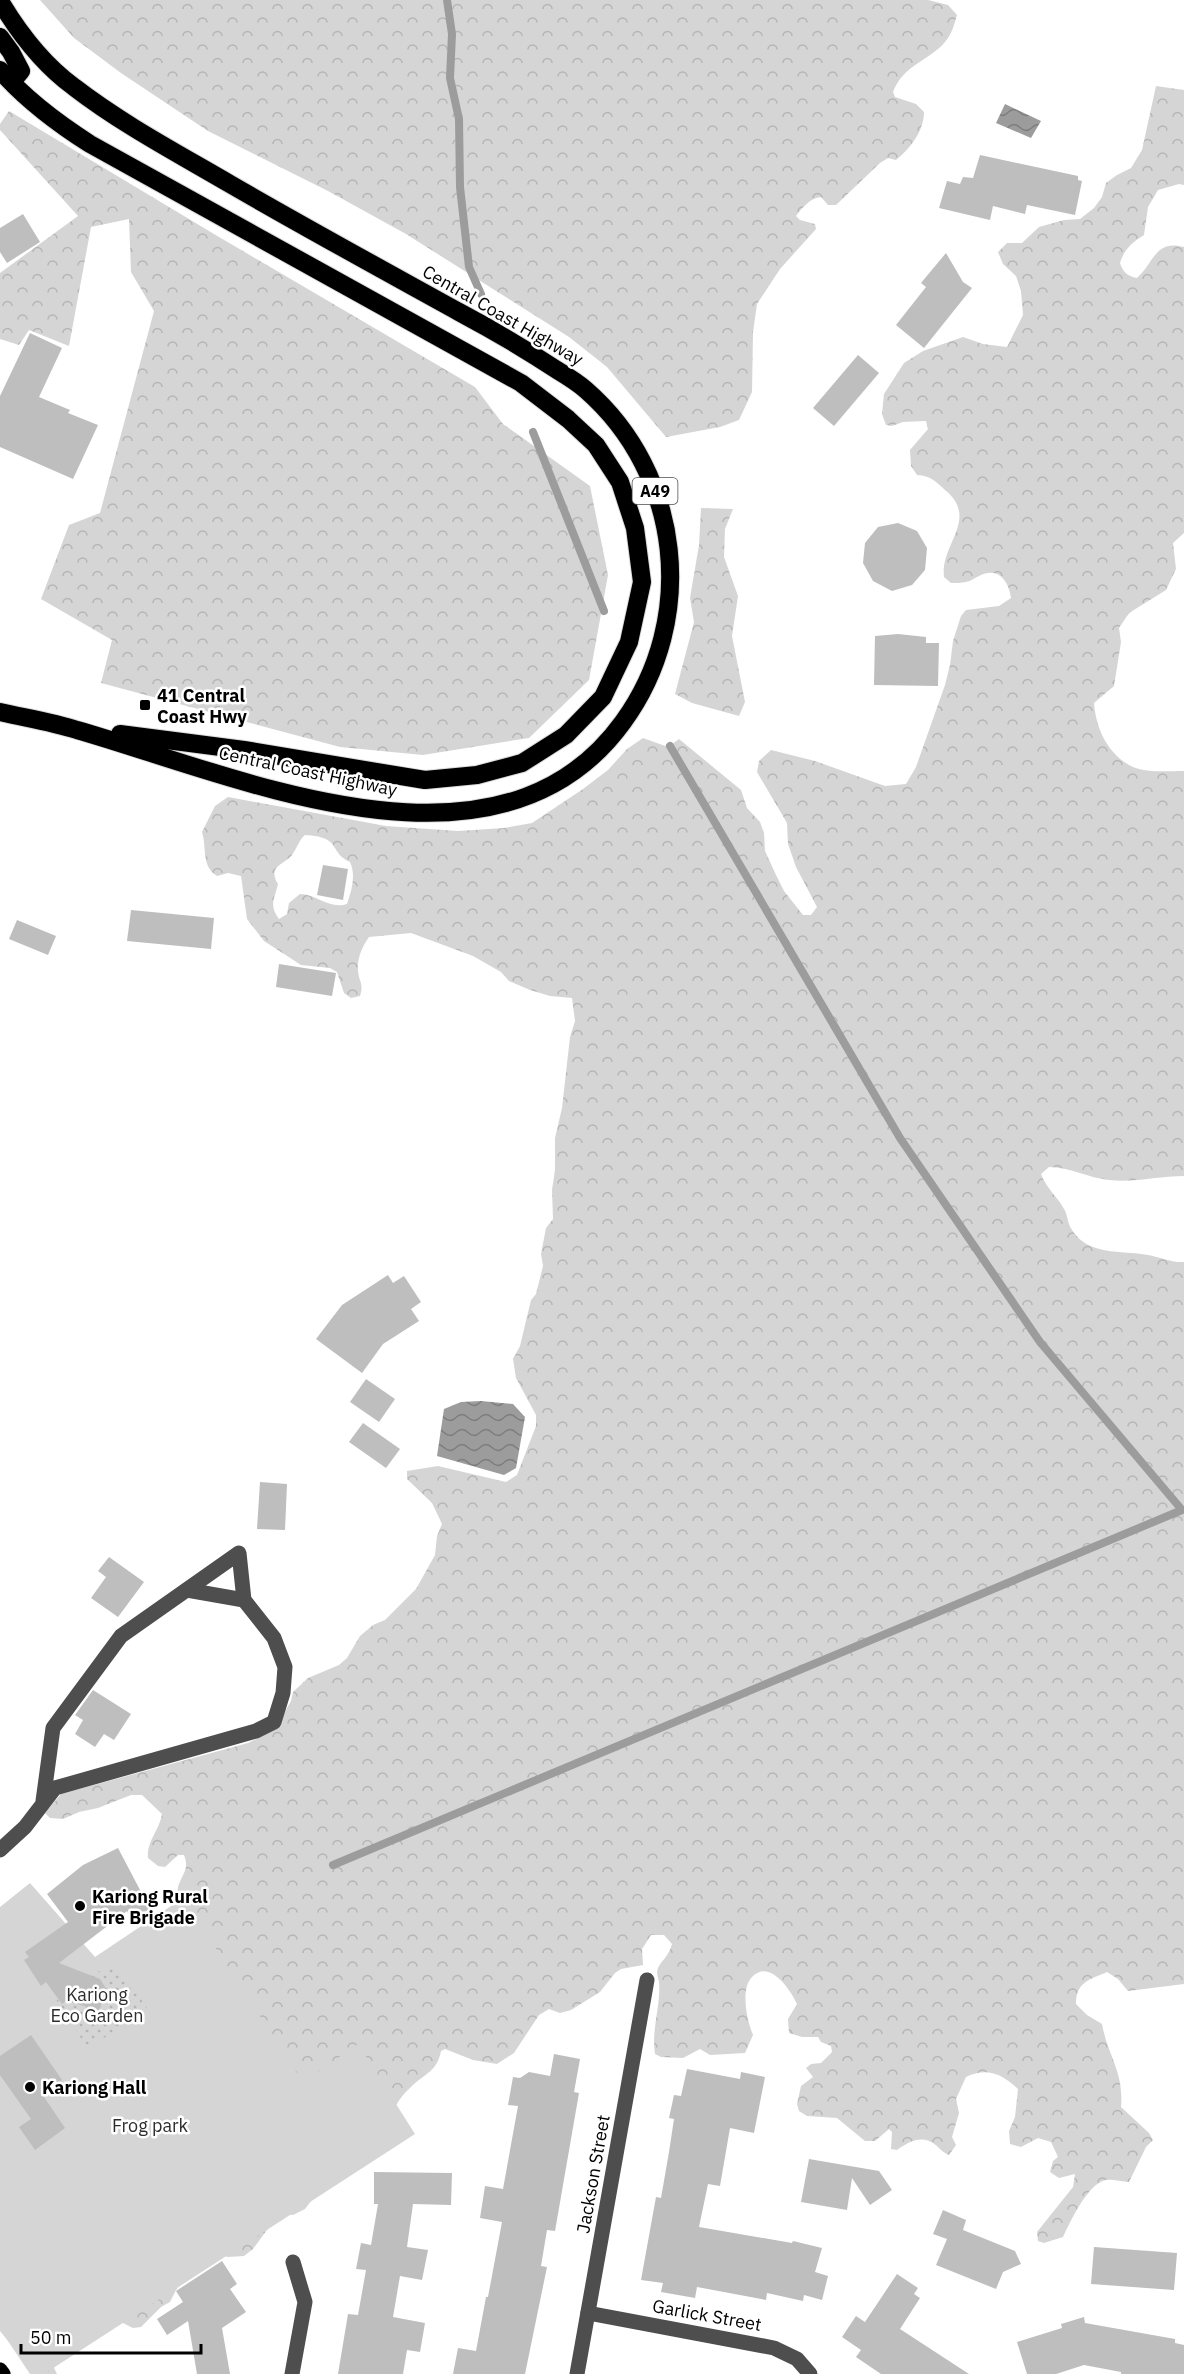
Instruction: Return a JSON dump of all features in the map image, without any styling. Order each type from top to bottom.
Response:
[{"type":"highway","name":"Central Coast Highway","points":[[0,2],[12,21],[48,63],[71,85],[118,118],[305,227],[496,332],[584,388],[620,426],[650,475],[668,540],[671,585],[667,621],[650,676],[637,702],[620,726],[600,749],[576,770],[544,789],[504,805],[480,810],[422,814],[343,804],[246,783],[74,729],[0,712]]},
{"type":"highway","points":[[0,37],[21,71],[16,77],[3,73]]},
{"type":"highway","name":"Central Coast Highway","points":[[3,73],[54,121],[90,144],[521,383],[568,419],[596,445],[620,482],[635,528],[642,582],[628,642],[603,697],[566,735],[522,763],[489,772],[425,780],[244,750],[74,729]]},
{"type":"main road","points":[[0,2370],[3,2374]]},
{"type":"street","points":[[0,1850],[25,1827],[55,1788],[256,1731],[274,1722],[283,1693],[285,1667],[274,1638],[244,1600],[240,1553],[121,1636],[53,1728],[43,1801]]},
{"type":"street","points":[[187,1590],[244,1600]]},
{"type":"street","name":"Jackson Street","points":[[577,2374],[647,1980]]},
{"type":"street","points":[[292,2374],[305,2302],[293,2262]]},
{"type":"street","name":"Garlick Street","points":[[588,2313],[774,2348],[796,2359],[810,2374]]},
{"type":"green space","points":[[40,0],[928,0],[948,5],[957,15],[951,33],[945,42],[903,75],[893,92],[895,97],[916,104],[924,112],[922,126],[911,145],[896,160],[888,158],[880,163],[836,205],[828,205],[821,197],[813,199],[796,216],[800,220],[815,224],[816,229],[780,269],[757,304],[753,332],[752,392],[739,420],[720,427],[666,437],[607,367],[569,337],[406,234],[328,191],[208,131],[121,73],[74,38]]},
{"type":"green space","points":[[1156,86],[1184,90],[1184,185],[1179,184],[1158,190],[1148,207],[1144,235],[1129,247],[1120,263],[1126,273],[1137,278],[1161,249],[1174,245],[1184,247],[1184,533],[1173,543],[1176,569],[1166,590],[1129,613],[1119,628],[1121,642],[1114,686],[1094,703],[1097,722],[1105,740],[1124,762],[1145,770],[1184,771],[1184,1176],[1118,1181],[1049,1167],[1041,1174],[1064,1209],[1072,1230],[1087,1244],[1106,1250],[1184,1262],[1184,1984],[1128,1991],[1118,1979],[1107,1972],[1081,1986],[1076,2004],[1087,2015],[1102,2024],[1118,2074],[1121,2107],[1149,2133],[1153,2140],[1146,2147],[1129,2182],[1106,2180],[1099,2183],[1080,2204],[1063,2237],[1044,2243],[1038,2241],[1037,2232],[1073,2187],[1075,2174],[1059,2178],[1050,2172],[1053,2161],[1058,2157],[1051,2142],[1038,2138],[1021,2147],[1010,2144],[1009,2131],[1015,2117],[1018,2089],[1012,2084],[1000,2076],[987,2072],[966,2077],[956,2099],[959,2113],[952,2137],[956,2145],[949,2155],[927,2140],[917,2140],[897,2150],[891,2149],[892,2132],[889,2129],[875,2141],[865,2141],[837,2118],[807,2116],[799,2111],[797,2104],[801,2086],[813,2077],[806,2068],[811,2064],[821,2063],[832,2052],[831,2046],[821,2042],[818,2037],[802,2037],[789,2033],[788,2019],[797,2004],[785,1984],[765,1971],[752,1977],[746,1989],[747,2014],[753,2035],[745,2053],[710,2055],[700,2049],[683,2058],[661,2057],[655,2054],[654,2045],[659,2000],[657,1972],[672,1944],[664,1935],[651,1935],[642,1949],[643,1965],[621,1969],[600,1992],[571,2010],[560,2013],[549,2009],[539,2015],[514,2053],[497,2064],[473,2060],[445,2049],[441,2051],[437,2064],[406,2092],[394,2110],[305,2209],[293,2215],[286,2214],[272,2223],[253,2249],[244,2256],[222,2255],[179,2284],[170,2302],[161,2307],[141,2327],[133,2328],[119,2321],[53,2366],[57,2374],[35,2374],[0,2331],[0,2286],[179,1910],[178,1890],[186,1863],[184,1855],[178,1855],[165,1867],[158,1866],[148,1858],[149,1846],[162,1814],[142,1795],[131,1795],[63,1819],[50,1818],[45,1813],[61,1794],[248,1743],[268,1733],[279,1722],[291,1701],[293,1692],[308,1678],[339,1665],[347,1658],[360,1636],[373,1625],[385,1620],[416,1589],[435,1555],[437,1536],[442,1524],[432,1503],[407,1479],[407,1471],[438,1466],[506,1482],[517,1475],[536,1426],[536,1415],[516,1378],[513,1359],[520,1346],[531,1300],[536,1294],[543,1266],[541,1254],[546,1228],[553,1219],[555,1138],[562,1108],[570,1037],[575,1021],[572,998],[550,996],[530,990],[509,981],[501,972],[473,956],[411,933],[369,937],[358,962],[360,996],[351,998],[344,993],[337,972],[330,968],[301,965],[264,941],[247,919],[241,876],[228,873],[217,876],[212,872],[207,862],[202,832],[215,806],[228,797],[386,826],[458,831],[504,828],[532,823],[608,770],[627,749],[643,738],[668,747],[679,739],[741,790],[747,808],[760,822],[764,833],[765,851],[784,891],[803,915],[811,915],[817,907],[796,867],[788,844],[787,823],[757,772],[759,761],[771,750],[815,761],[885,786],[906,784],[916,767],[945,685],[953,641],[961,616],[966,610],[999,606],[1011,598],[1008,586],[997,574],[986,573],[968,582],[958,583],[951,583],[944,577],[944,565],[959,522],[959,511],[955,501],[945,490],[929,478],[917,475],[911,466],[910,450],[928,429],[926,421],[886,425],[882,414],[884,394],[904,363],[923,351],[963,337],[983,344],[1007,347],[1023,315],[1021,291],[1016,276],[1003,264],[998,252],[1007,243],[1022,243],[1039,227],[1064,220],[1080,219],[1094,208],[1102,197],[1106,183],[1131,168],[1142,150]],"holes":[[[305,835],[317,836],[330,842],[339,854],[350,862],[353,877],[347,904],[335,905],[300,894],[289,903],[287,914],[279,919],[273,906],[278,884],[275,870],[292,855]]]},
{"type":"green space","points":[[9,111],[475,387],[503,424],[590,486],[608,575],[589,680],[529,738],[423,755],[340,747],[101,683],[112,640],[41,599],[69,525],[100,513],[154,311],[131,272],[129,219],[91,227],[69,346],[29,330],[19,345],[0,339],[0,273],[78,216],[0,130],[0,124]]},
{"type":"green space","points":[[701,508],[733,509],[725,529],[724,557],[738,596],[732,636],[745,702],[739,716],[692,703],[675,694],[694,622],[690,598],[699,545]]},
{"type":"green space","name":"Frog park","points":[[30,1883],[95,1957],[183,1898],[303,2082],[358,2044],[415,2134],[44,2374],[30,2374],[0,2329],[0,1907]]},
{"type":"green space","name":"Kariong Eco Garden","points":[[119,1968],[147,2008],[88,2049],[52,1993],[79,1975]]},
{"type":"water","points":[[1005,104],[1041,121],[1031,138],[996,123]]},
{"type":"water","points":[[461,1402],[513,1404],[525,1417],[516,1468],[504,1475],[437,1456],[444,1409]]},
{"type":"building","points":[[980,155],[1078,176],[1078,180],[1082,181],[1075,215],[1027,205],[1025,214],[993,206],[990,220],[939,208],[947,181],[960,184],[963,177],[973,178]]},
{"type":"building","points":[[23,214],[40,242],[7,263],[0,252],[0,228]]},
{"type":"building","points":[[946,253],[963,282],[972,288],[924,348],[896,325],[926,287],[921,283]]},
{"type":"building","points":[[30,333],[62,348],[39,397],[70,410],[68,413],[98,425],[73,479],[0,447],[0,396]]},
{"type":"building","points":[[858,355],[879,373],[834,426],[813,408]]},
{"type":"building","points":[[898,523],[917,531],[927,548],[925,570],[912,585],[892,591],[873,581],[863,563],[865,543],[878,527]]},
{"type":"building","points":[[898,634],[926,637],[926,643],[939,643],[938,686],[874,685],[875,636]]},
{"type":"building","points":[[323,865],[348,869],[343,900],[317,895]]},
{"type":"building","points":[[131,910],[214,918],[211,949],[127,941]]},
{"type":"building","points":[[17,920],[56,936],[48,955],[9,939]]},
{"type":"building","points":[[279,964],[336,973],[332,996],[276,987]]},
{"type":"building","points":[[388,1275],[393,1283],[404,1276],[421,1302],[411,1309],[419,1321],[383,1344],[362,1373],[316,1339],[342,1305]]},
{"type":"building","points":[[366,1379],[395,1399],[379,1422],[350,1402]]},
{"type":"building","points":[[363,1423],[400,1449],[386,1468],[349,1442]]},
{"type":"building","points":[[260,1482],[287,1484],[285,1530],[257,1529]]},
{"type":"building","points":[[109,1557],[144,1582],[118,1617],[91,1598],[106,1577],[98,1571]]},
{"type":"building","points":[[93,1690],[131,1714],[114,1740],[104,1734],[95,1747],[75,1734],[83,1720],[75,1715]]},
{"type":"building","points":[[118,1848],[150,1909],[131,1919],[127,1911],[59,1963],[100,1979],[107,1990],[99,2010],[66,2001],[62,2004],[46,1982],[41,1986],[24,1960],[29,1957],[25,1952],[68,1922],[47,1894],[83,1865]]},
{"type":"building","name":"Kariong Hall","points":[[31,2035],[62,2080],[42,2094],[65,2128],[35,2150],[19,2127],[31,2119],[0,2075],[0,2056]]},
{"type":"building","points":[[554,2054],[580,2059],[574,2092],[579,2093],[555,2231],[547,2230],[541,2266],[547,2267],[525,2374],[453,2374],[458,2348],[476,2351],[486,2297],[488,2297],[502,2222],[480,2218],[485,2186],[503,2189],[518,2106],[508,2105],[513,2077],[520,2078],[529,2072],[550,2076]]},
{"type":"building","points":[[687,2069],[740,2079],[741,2072],[765,2077],[754,2133],[730,2128],[720,2186],[708,2184],[699,2227],[792,2243],[793,2241],[822,2248],[815,2272],[828,2276],[822,2300],[804,2295],[803,2301],[767,2293],[766,2300],[697,2287],[695,2298],[661,2292],[663,2283],[641,2280],[656,2197],[661,2198],[674,2119],[669,2118],[674,2095],[681,2096]]},
{"type":"building","points":[[809,2159],[879,2171],[892,2190],[870,2205],[852,2178],[847,2210],[801,2202]]},
{"type":"building","points":[[374,2172],[452,2173],[451,2205],[413,2204],[407,2247],[428,2250],[422,2280],[400,2276],[393,2317],[425,2323],[420,2352],[407,2350],[403,2374],[338,2374],[348,2314],[358,2315],[366,2270],[356,2269],[361,2243],[371,2245],[378,2204],[374,2204]]},
{"type":"building","points":[[943,2210],[966,2220],[963,2230],[1015,2251],[1021,2264],[1003,2272],[996,2289],[936,2265],[947,2239],[933,2234]]},
{"type":"building","points":[[1094,2247],[1177,2253],[1174,2290],[1091,2284]]},
{"type":"building","points":[[222,2261],[237,2284],[230,2289],[246,2312],[222,2328],[230,2374],[197,2374],[188,2321],[167,2335],[157,2319],[183,2302],[176,2291]]},
{"type":"building","points":[[897,2274],[918,2288],[914,2294],[920,2298],[900,2329],[969,2374],[881,2374],[856,2357],[861,2350],[842,2337],[856,2316],[865,2322]]},
{"type":"building","points":[[1084,2317],[1085,2323],[1175,2339],[1175,2343],[1184,2345],[1184,2374],[1121,2374],[1121,2372],[1084,2365],[1056,2374],[1027,2374],[1017,2342],[1062,2328],[1061,2324]]},
{"type":"waterway","points":[[447,0],[452,34],[450,78],[459,119],[460,187],[469,267],[481,294]]},
{"type":"waterway","points":[[533,432],[604,611]]},
{"type":"waterway","points":[[333,1865],[1182,1510],[1040,1342],[900,1138],[670,746]]},
{"type":"place","name":"41 Central Coast Hwy","points":[[145,705]]},
{"type":"place","name":"Kariong Rural Fire Brigade","points":[[80,1906]]},
{"type":"place","name":"Kariong Hall","points":[[30,2087]]}]
